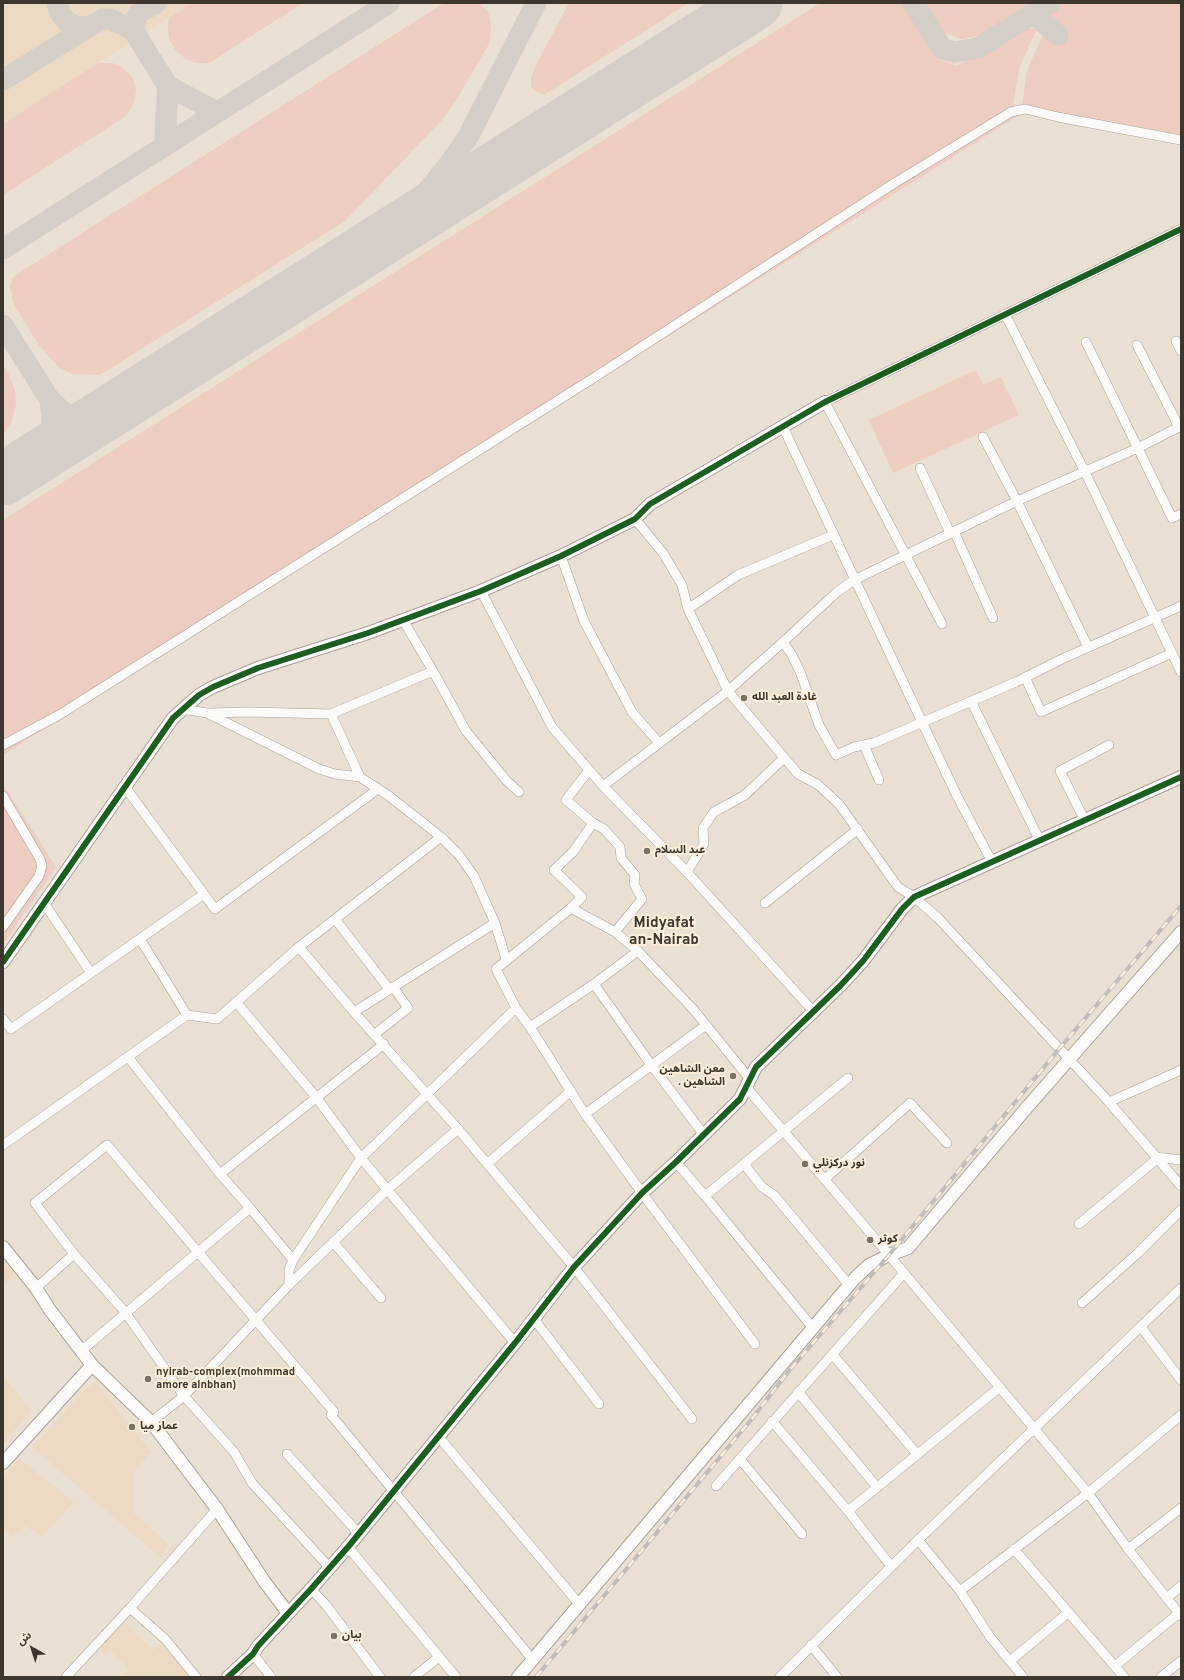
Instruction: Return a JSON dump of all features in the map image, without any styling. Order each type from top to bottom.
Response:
[{"type":"street","points":[[3,745],[59,715],[595,377],[892,184],[1011,112],[1025,109],[1181,140]]},
{"type":"street","points":[[3,962],[173,718],[181,709],[199,695],[258,668],[334,645],[403,620],[480,591],[561,556],[635,519],[650,504],[825,402],[1181,228]]},
{"type":"street","points":[[1005,314],[1085,472],[1181,672]]},
{"type":"street","points":[[1176,341],[1181,351]]},
{"type":"street","points":[[1086,342],[1172,518],[1181,514]]},
{"type":"street","points":[[603,786],[728,691],[837,592],[854,580],[1017,501],[1138,448],[1180,427],[1137,345]]},
{"type":"street","points":[[825,402],[907,555],[942,624]]},
{"type":"street","points":[[784,427],[854,580],[958,796],[992,862]]},
{"type":"street","points":[[983,437],[1017,501],[1088,647]]},
{"type":"street","points":[[920,468],[993,618]]},
{"type":"street","points":[[635,519],[663,553],[682,585],[688,609],[728,691],[798,774],[818,784],[839,804],[898,887],[914,897],[938,918],[1108,1102],[1181,1186]]},
{"type":"street","points":[[688,609],[738,575],[833,535]]},
{"type":"street","points":[[561,556],[588,628],[632,712],[658,743]]},
{"type":"street","points":[[480,591],[552,727],[603,786],[687,872],[813,1011]]},
{"type":"street","points":[[783,642],[792,655],[801,674],[819,725],[836,755],[864,744],[874,743],[1025,677],[1088,647],[1181,606]]},
{"type":"street","points":[[403,620],[466,731],[506,780],[519,792]]},
{"type":"street","points":[[1025,677],[1041,712],[1172,653]]},
{"type":"street","points":[[181,709],[207,713],[249,712],[331,714],[433,671]]},
{"type":"street","points":[[971,701],[1040,841]]},
{"type":"street","points":[[207,713],[319,769],[335,774],[360,777],[389,796],[441,837],[459,855],[474,876],[495,923],[506,959]]},
{"type":"street","points":[[331,714],[360,777]]},
{"type":"street","points":[[864,744],[879,780]]},
{"type":"street","points":[[1085,821],[1060,772],[1109,746]]},
{"type":"street","points":[[687,872],[704,844],[703,828],[714,812],[745,795],[784,758]]},
{"type":"street","points":[[589,770],[566,800],[593,823],[604,828],[620,847],[621,858],[635,875],[634,884],[642,899],[615,932]]},
{"type":"street","points":[[228,1677],[253,1654],[258,1646],[311,1589],[394,1493],[438,1436],[515,1344],[574,1267],[642,1193],[740,1099],[756,1067],[863,962],[902,909],[914,897],[1181,777]]},
{"type":"street","points":[[125,787],[215,909],[378,788]]},
{"type":"street","points":[[3,796],[40,859],[42,866],[39,876],[3,927]]},
{"type":"street","points":[[593,823],[573,852],[554,870],[582,896],[571,908],[506,959],[496,969],[516,1008],[530,1027],[585,1114],[755,1344]]},
{"type":"street","points":[[766,903],[858,829]]},
{"type":"street","points":[[3,1146],[187,1015],[218,1019],[299,946],[441,837]]},
{"type":"street","points":[[3,1019],[11,1029],[204,894]]},
{"type":"street","points":[[44,903],[91,973]]},
{"type":"street","points":[[571,908],[615,932],[638,951],[706,1025],[784,1131],[1088,1493],[1128,1549],[1180,1615],[1115,1666]]},
{"type":"street","points":[[335,919],[408,1008],[375,1034]]},
{"type":"street","points":[[354,1012],[495,923]]},
{"type":"street","points":[[518,1677],[849,1285],[869,1265],[908,1248],[1181,932]]},
{"type":"street","points":[[140,939],[187,1015]]},
{"type":"street","points":[[299,946],[354,1012],[458,1129],[574,1267],[692,1419]]},
{"type":"street","points":[[530,1027],[594,984],[638,951]]},
{"type":"street","points":[[594,984],[652,1066],[704,1135]]},
{"type":"street","points":[[237,1003],[316,1097],[361,1158],[515,1344]]},
{"type":"street","points":[[289,1285],[289,1270],[293,1260],[361,1158],[516,1008]]},
{"type":"street","points":[[585,1114],[706,1025]]},
{"type":"street","points":[[220,1174],[384,1044]]},
{"type":"street","points":[[128,1057],[220,1174],[293,1260]]},
{"type":"street","points":[[1108,1102],[1181,1070]]},
{"type":"street","points":[[705,1196],[848,1078]]},
{"type":"street","points":[[487,1164],[571,1091]]},
{"type":"street","points":[[825,1179],[910,1103],[947,1143]]},
{"type":"street","points":[[151,1422],[184,1396],[289,1285],[332,1242],[388,1189],[458,1129]]},
{"type":"street","points":[[330,1566],[252,1483],[234,1452],[184,1396],[125,1312],[74,1254],[35,1203],[107,1145],[256,1320],[394,1493],[533,1660]]},
{"type":"street","points":[[1078,1224],[1156,1158],[1181,1160]]},
{"type":"street","points":[[676,1162],[813,1328]]},
{"type":"street","points":[[744,1164],[762,1187],[774,1195],[849,1285]]},
{"type":"street","points":[[81,1351],[125,1312],[250,1208]]},
{"type":"street","points":[[1082,1303],[1138,1253],[1181,1210]]},
{"type":"street","points":[[332,1242],[381,1298]]},
{"type":"street","points":[[3,1247],[36,1288],[50,1310],[92,1365],[151,1422],[217,1509],[264,1581],[288,1613]]},
{"type":"street","points":[[36,1288],[74,1254]]},
{"type":"street","points":[[716,1486],[904,1273]]},
{"type":"street","points":[[780,1677],[891,1566],[1181,1288]]},
{"type":"street","points":[[534,1319],[598,1404]]},
{"type":"street","points":[[1141,1326],[1181,1380]]},
{"type":"street","points":[[833,1355],[917,1454]]},
{"type":"street","points":[[3,1463],[92,1365]]},
{"type":"street","points":[[848,1511],[1000,1387]]},
{"type":"street","points":[[798,1392],[877,1487]]},
{"type":"street","points":[[960,1591],[1088,1493],[1181,1414]]},
{"type":"street","points":[[772,1421],[848,1511],[891,1566]]},
{"type":"street","points":[[438,1436],[580,1604]]},
{"type":"street","points":[[287,1454],[359,1534]]},
{"type":"street","points":[[740,1459],[802,1534]]},
{"type":"street","points":[[1128,1549],[1181,1508]]},
{"type":"street","points":[[66,1677],[130,1608],[217,1509]]},
{"type":"street","points":[[918,1540],[960,1591],[990,1637],[1024,1677]]},
{"type":"street","points":[[348,1547],[456,1677]]},
{"type":"street","points":[[1014,1549],[1124,1677]]},
{"type":"street","points":[[1167,1598],[1181,1586]]},
{"type":"street","points":[[311,1589],[326,1605],[380,1677]]},
{"type":"street","points":[[130,1608],[165,1639],[196,1677]]},
{"type":"street","points":[[1010,1661],[1069,1612]]},
{"type":"street","points":[[811,1645],[837,1677]]},
{"type":"street","points":[[253,1654],[271,1677]]},
{"type":"street","points":[[414,1677],[439,1657]]},
{"type":"street","points":[[1161,1677],[1181,1661]]},
{"type":"shaded area","points":[[3,3],[192,3],[3,124]]},
{"type":"shaded area","points":[[192,3],[303,3],[209,63],[197,63],[186,59],[176,51],[169,38],[168,28],[169,18]]},
{"type":"shaded area","points":[[444,3],[481,4],[489,14],[491,28],[489,44],[457,99],[441,121],[345,221],[100,375],[72,374],[60,368],[40,347],[14,305],[10,287],[12,279],[16,275]]},
{"type":"shaded area","points":[[569,3],[689,3],[544,95],[531,87],[531,77]]},
{"type":"shaded area","points":[[820,3],[905,3],[940,60],[957,66],[1019,28],[1037,29],[1019,68],[1013,104],[1021,113],[1027,71],[1055,6],[1060,3],[1181,3],[1181,143],[1028,114],[1021,114],[3,755],[3,520]]},
{"type":"shaded area","points":[[919,3],[1036,3],[988,34],[962,39],[936,30]]},
{"type":"shaded area","points":[[98,63],[112,63],[120,66],[132,77],[136,88],[135,99],[126,116],[3,195],[3,124]]},
{"type":"shaded area","points":[[3,365],[15,390],[16,404],[12,421],[3,434]]},
{"type":"shaded area","points":[[976,370],[983,385],[1001,377],[1019,415],[893,473],[869,420]]},
{"type":"shaded area","points":[[3,784],[56,867],[3,944]]},
{"type":"shaded area","points":[[3,1262],[14,1275],[3,1285]]},
{"type":"shaded area","points":[[3,1376],[32,1411],[3,1444]]},
{"type":"shaded area","points":[[95,1382],[151,1452],[133,1474],[134,1513],[168,1544],[161,1558],[32,1447],[87,1387]]},
{"type":"shaded area","points":[[19,1458],[74,1502],[42,1537],[26,1526],[12,1537],[3,1529],[3,1477]]},
{"type":"shaded area","points":[[121,1619],[153,1650],[160,1644],[193,1677],[125,1677],[123,1675],[128,1669],[110,1651],[104,1655],[96,1645]]},
{"type":"taxiway","points":[[57,3],[59,11],[66,21],[77,27],[90,26]]},
{"type":"taxiway","points":[[141,42],[133,30],[136,19],[139,13],[156,3]]},
{"type":"taxiway","points":[[3,249],[389,3]]},
{"type":"taxiway","points":[[384,238],[423,196],[449,164],[468,137],[536,3]]},
{"type":"taxiway","points":[[913,3],[943,49],[955,52],[978,48],[1050,3]]},
{"type":"taxiway","points":[[1033,14],[1058,35]]},
{"type":"taxiway","points":[[3,80],[90,26],[103,19],[110,19],[133,30],[168,86],[217,112]]},
{"type":"taxiway","points":[[161,76],[168,86],[165,146],[165,128],[168,86]]},
{"type":"taxiway","points":[[3,325],[50,400],[53,428],[49,442],[42,454]]},
{"type":"taxiway","points":[[50,400],[62,411],[71,416],[98,418]]},
{"type":"runway","points":[[3,479],[756,3]]},
{"type":"railway","points":[[536,1677],[751,1420],[788,1372],[889,1255],[1059,1049],[1181,906]]},
{"type":"cycle path","points":[[3,962],[173,718],[199,695],[213,687],[258,668],[368,633],[481,591],[561,556],[635,519],[650,504],[825,402],[1181,229]]},
{"type":"cycle path","points":[[228,1677],[253,1654],[258,1646],[348,1547],[515,1343],[574,1267],[642,1193],[740,1099],[756,1067],[841,985],[863,961],[902,909],[914,897],[1181,777]]},
{"type":"place","name":"غادة العبد الله","points":[[744,698]]},
{"type":"place","name":"عبد السلام","points":[[647,851]]},
{"type":"place","name":"معن الشاهين . الشاهين","points":[[733,1076]]},
{"type":"place","name":"نور دركزنلي","points":[[805,1164]]},
{"type":"place","name":"كوثر","points":[[870,1240]]},
{"type":"place","name":"nyirab-complex(mohmmad amore alnbhan)","points":[[148,1379]]},
{"type":"place","name":"عمار ميا","points":[[132,1427]]},
{"type":"place","name":"بيان","points":[[334,1636]]},
{"type":"district","name":"Midyafat an-Nairab","points":[[664,932]]}]
